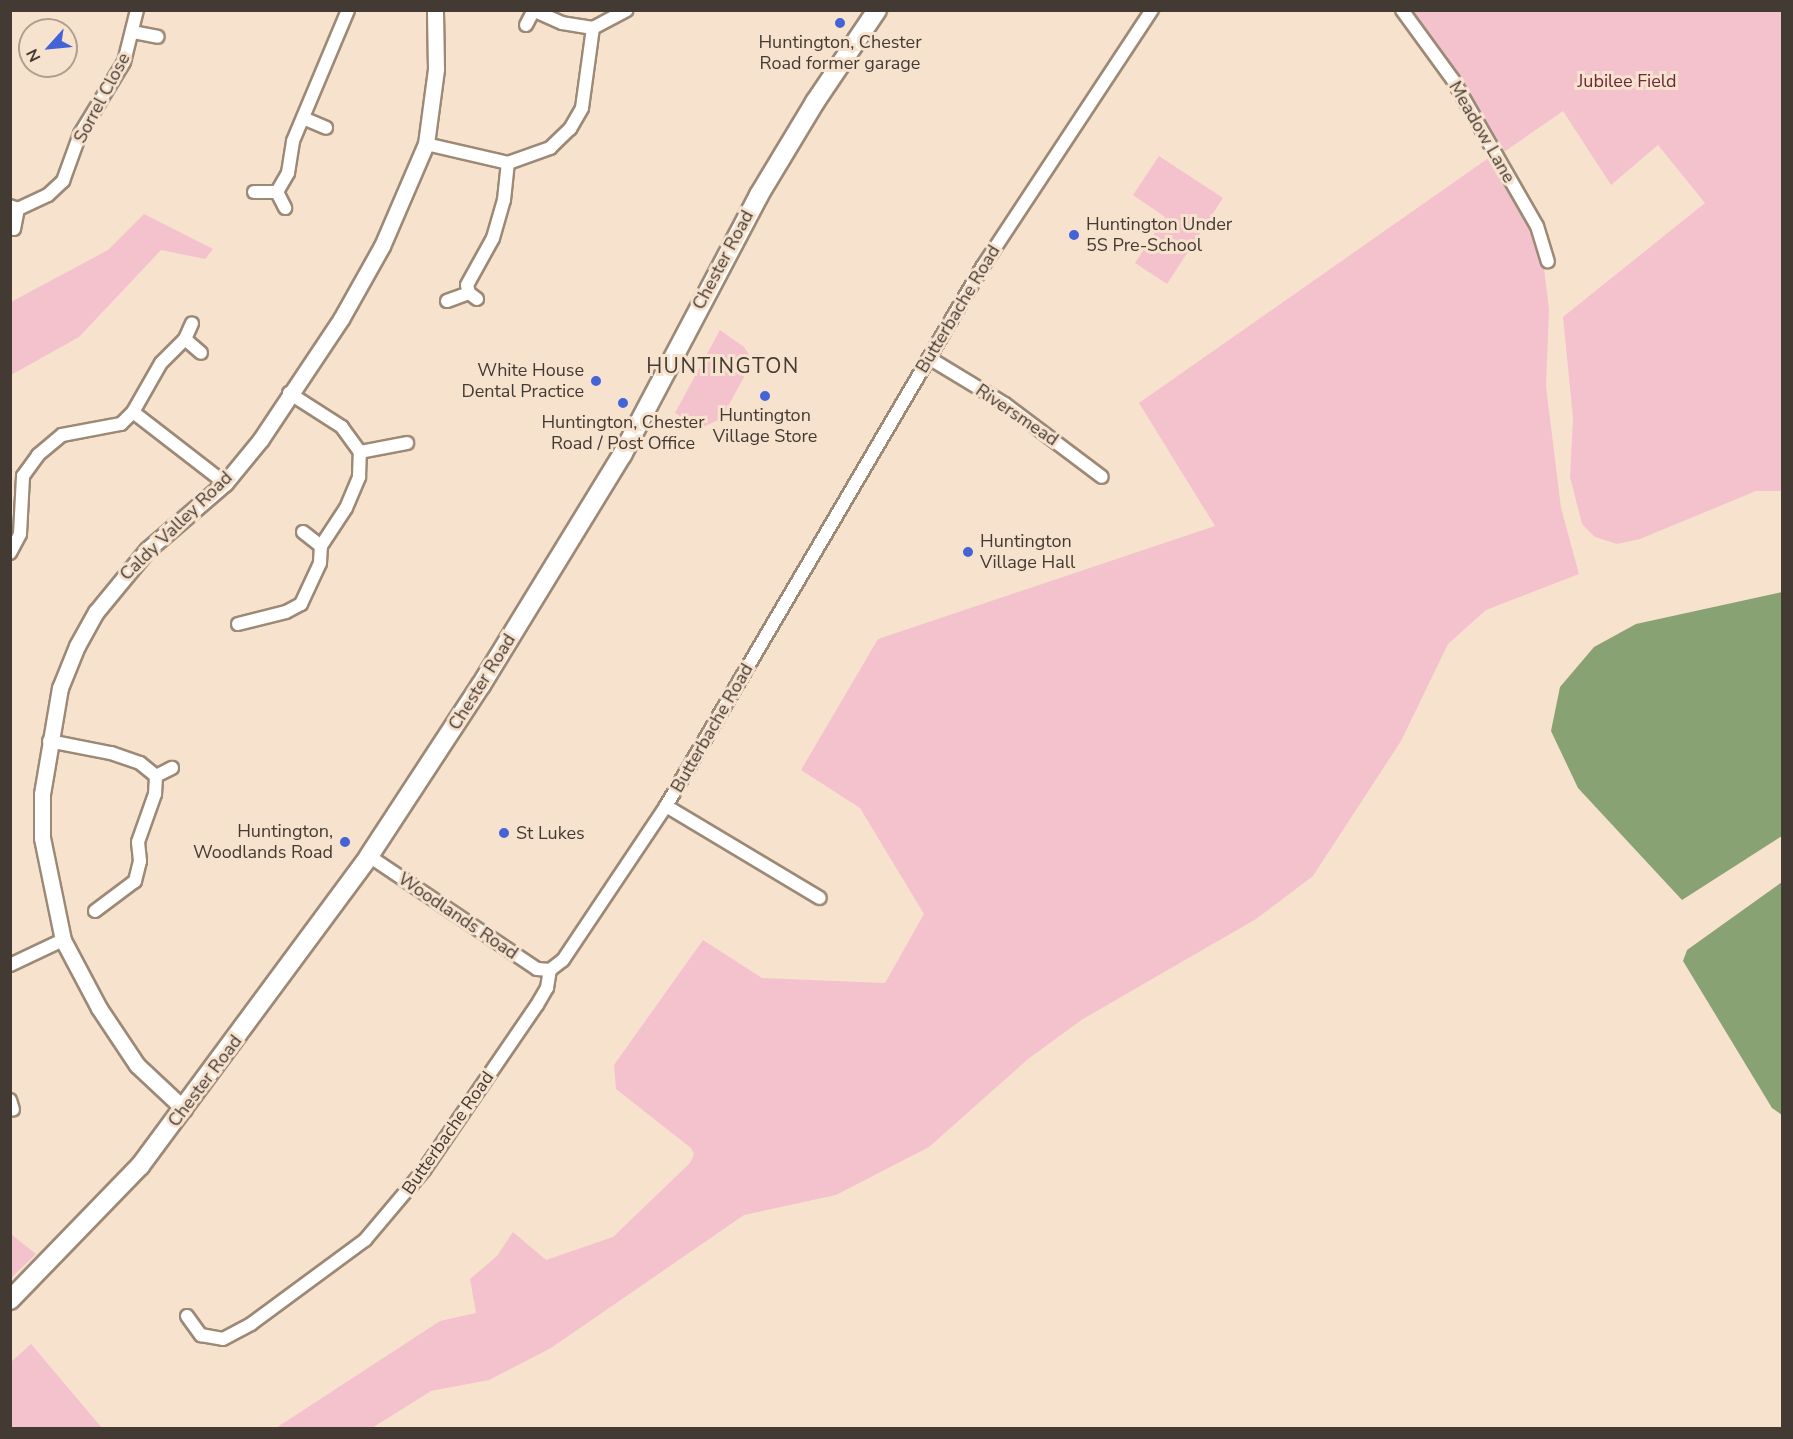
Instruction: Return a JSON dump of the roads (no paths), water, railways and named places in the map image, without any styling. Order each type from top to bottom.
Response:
[{"type":"main road","name":"Chester Road","points":[[10,1300],[95,1216],[184,1108],[369,856],[481,685],[622,456],[759,195],[821,93],[877,10]]},
{"type":"street","name":"Sorrel Close","points":[[14,229],[14,208],[48,195],[63,181],[80,134],[124,62],[137,10]]},
{"type":"street","points":[[277,192],[288,173],[293,141],[348,10]]},
{"type":"street","name":"Caldy Valley Road","points":[[184,1108],[137,1065],[99,1008],[63,940],[42,838],[42,794],[49,741],[60,688],[77,646],[96,612],[147,550],[225,483],[261,439],[340,318],[382,246],[426,144],[436,69],[435,10]]},
{"type":"street","points":[[526,25],[533,11],[562,23],[593,28],[627,10]]},
{"type":"street","name":"Butterbache Road","points":[[187,1316],[201,1335],[223,1339],[294,1296],[366,1240],[424,1170],[524,1025],[547,988],[550,970],[563,960],[666,806],[1028,194],[1152,10]]},
{"type":"street","name":"Meadow Lane","points":[[1402,10],[1453,80],[1537,226],[1548,261]]},
{"type":"street","points":[[426,144],[508,163],[550,148],[570,129],[582,108],[593,28]]},
{"type":"street","name":"Sorrel Close","points":[[133,32],[158,36]]},
{"type":"street","points":[[303,118],[326,128]]},
{"type":"street","points":[[447,301],[473,296],[472,270],[494,238],[504,200],[508,163]]},
{"type":"street","points":[[254,192],[277,192]]},
{"type":"street","points":[[277,192],[285,208]]},
{"type":"street","points":[[10,553],[20,534],[23,476],[38,455],[62,435],[121,424],[133,412],[161,363],[185,339],[192,323]]},
{"type":"street","points":[[185,339],[201,353]]},
{"type":"street","name":"Riversmead","points":[[929,358],[1005,404],[1102,477]]},
{"type":"street","points":[[238,624],[286,612],[301,604],[320,563],[321,546],[346,508],[359,477],[360,452],[342,427],[289,393]]},
{"type":"street","points":[[133,412],[225,483]]},
{"type":"street","points":[[360,452],[407,443]]},
{"type":"street","points":[[303,532],[321,546]]},
{"type":"street","points":[[49,741],[111,753],[140,762],[156,776]]},
{"type":"street","points":[[156,776],[172,768]]},
{"type":"street","points":[[95,911],[135,881],[140,861],[138,842],[155,794],[156,776]]},
{"type":"street","points":[[666,806],[820,898]]},
{"type":"street","name":"Woodlands Road","points":[[369,856],[537,969],[550,970]]},
{"type":"street","points":[[10,965],[63,940]]},
{"type":"place","name":"Huntington, Chester Road former garage","points":[[840,23]]},
{"type":"place","name":"Huntington Under 5S Pre-School","points":[[1074,235]]},
{"type":"place","name":"White House Dental Practice","points":[[596,381]]},
{"type":"place","name":"Huntington Village Store","points":[[765,396]]},
{"type":"place","name":"Huntington, Chester Road / Post Office","points":[[623,403]]},
{"type":"place","name":"Huntington Village Hall","points":[[968,552]]},
{"type":"place","name":"St Lukes","points":[[504,833]]},
{"type":"place","name":"Huntington, Woodlands Road","points":[[345,842]]},
{"type":"district","name":"HUNTINGTON","points":[[723,366]]},
{"type":"park label","name":"Jubilee Field","points":[[1627,81]]}]
